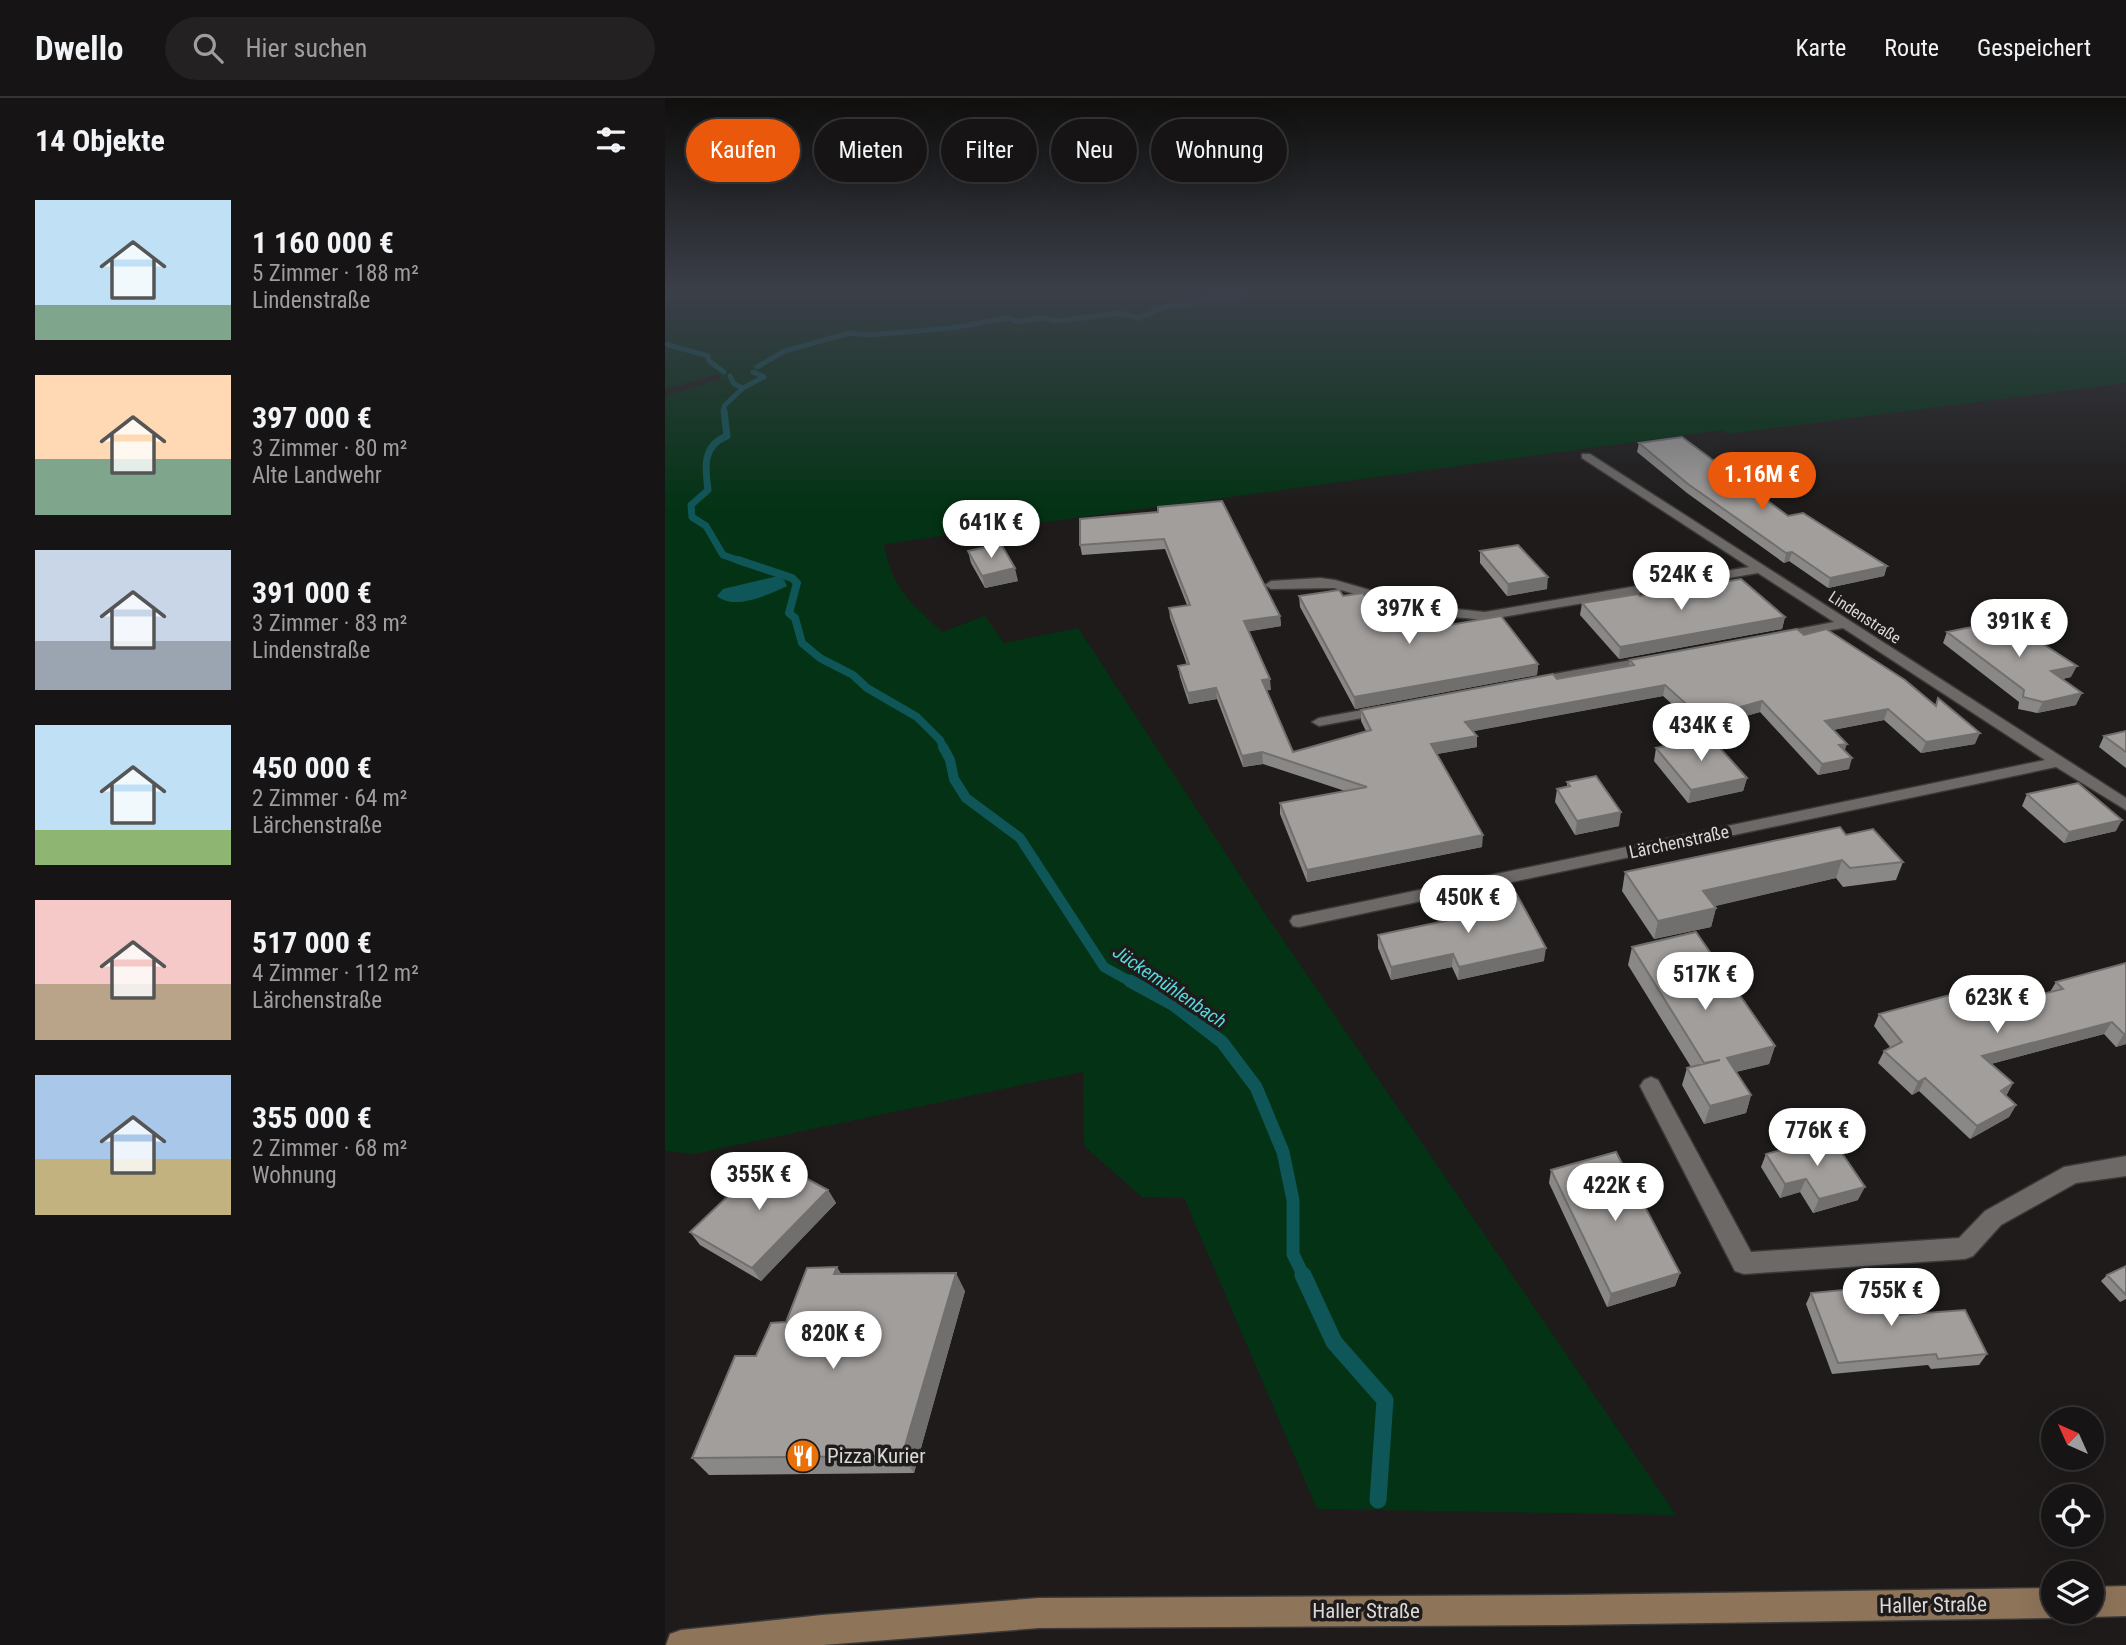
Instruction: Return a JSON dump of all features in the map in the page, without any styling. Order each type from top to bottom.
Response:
[{"type":"main road","points":[[2104,1602],[2126,1601]]},
{"type":"main road","name":"Haller Straße","points":[[681,1645],[822,1630],[1039,1613],[1564,1610],[2041,1603]]},
{"type":"street","name":"Lindenstraße","points":[[1585,456],[2126,805]]},
{"type":"street","points":[[1271,585],[1335,583],[1424,610],[1485,616],[1758,569]]},
{"type":"street","points":[[1764,639],[1845,624]]},
{"type":"street","points":[[1521,684],[1669,657]]},
{"type":"street","points":[[1319,722],[1400,707]]},
{"type":"street","name":"Lärchenstraße","points":[[1299,921],[2058,762]]},
{"type":"street","points":[[1651,1086],[1744,1264],[1965,1248],[1993,1218],[2072,1174],[2126,1166]]},
{"type":"green space","points":[[665,365],[2126,365],[2126,383],[1728,434],[1722,430],[884,544],[897,584],[942,632],[985,616],[1004,643],[1078,628],[1264,912],[1676,1515],[1317,1509],[1184,1198],[1142,1197],[1084,1146],[1083,1072],[694,1154],[665,1151],[665,396],[721,379],[719,374],[665,389]]},
{"type":"water","points":[[778,576],[787,586],[762,597],[733,602],[717,596],[723,589]]},
{"type":"building","points":[[1682,437],[1788,516],[1803,513],[1887,566],[1830,578],[1792,552],[1786,553],[1688,484],[1639,443]]},
{"type":"building","points":[[1222,501],[1280,616],[1244,621],[1270,679],[1262,680],[1293,752],[1371,730],[1361,710],[1553,674],[1557,679],[1634,665],[1630,660],[1797,629],[1804,635],[1826,629],[1905,680],[1936,706],[1938,698],[1980,733],[1926,742],[1888,709],[1825,721],[1847,744],[1839,745],[1852,758],[1822,764],[1762,701],[1702,718],[1665,685],[1465,722],[1477,736],[1431,744],[1483,835],[1307,870],[1280,803],[1367,787],[1262,752],[1242,756],[1216,688],[1188,693],[1178,666],[1189,664],[1169,608],[1190,605],[1164,539],[1080,545],[1080,519],[1158,512],[1158,507]]},
{"type":"building","points":[[1001,544],[1015,568],[982,576],[968,551]]},
{"type":"building","points":[[1518,545],[1548,577],[1508,584],[1480,551]]},
{"type":"building","points":[[1741,579],[1785,617],[1620,647],[1582,603],[1638,594],[1640,596]]},
{"type":"building","points":[[1339,590],[1343,596],[1363,593],[1386,629],[1440,620],[1444,626],[1501,616],[1538,664],[1354,697],[1299,596]]},
{"type":"building","points":[[2006,620],[2077,666],[2051,671],[2082,693],[2043,702],[2023,697],[2024,690],[1947,632]]},
{"type":"building","points":[[2126,731],[2126,752],[2104,736]]},
{"type":"building","points":[[1710,737],[1747,778],[1691,790],[1656,748]]},
{"type":"building","points":[[1596,776],[1621,812],[1577,821],[1557,789],[1570,786],[1567,782]]},
{"type":"building","points":[[2078,783],[2122,820],[2069,832],[2027,794]]},
{"type":"building","points":[[1840,827],[1846,835],[1873,829],[1903,862],[1850,868],[1842,860],[1703,891],[1716,908],[1658,921],[1625,872]]},
{"type":"building","points":[[1516,893],[1546,948],[1459,967],[1453,954],[1391,967],[1378,935],[1454,919],[1448,907]]},
{"type":"building","points":[[1696,932],[1775,1046],[1727,1058],[1751,1095],[1710,1106],[1687,1068],[1720,1060],[1704,1063],[1632,947]]},
{"type":"building","points":[[2126,963],[2126,1034],[2112,1022],[1982,1056],[2013,1083],[2001,1091],[2016,1105],[1977,1126],[1925,1078],[1918,1082],[1884,1051],[1902,1042],[1879,1014],[1969,990],[1985,1008],[2063,989],[2056,982]]},
{"type":"building","points":[[1831,1137],[1865,1187],[1819,1199],[1806,1179],[1785,1184],[1766,1154]]},
{"type":"building","points":[[1616,1152],[1680,1273],[1611,1294],[1551,1170]]},
{"type":"building","points":[[768,1158],[828,1190],[752,1268],[690,1232]]},
{"type":"building","points":[[2126,1266],[2126,1295],[2107,1275]]},
{"type":"building","points":[[837,1267],[834,1274],[956,1273],[902,1456],[692,1458],[735,1356],[756,1356],[771,1323],[786,1322],[807,1268]]},
{"type":"building","points":[[1886,1286],[1899,1315],[1965,1310],[1987,1354],[1938,1359],[1936,1354],[1838,1363],[1811,1293]]},
{"type":"waterway","points":[[715,365],[724,372]]},
{"type":"waterway","name":"Jückemühlenbach","points":[[743,388],[764,377],[753,372]]},
{"type":"waterway","points":[[730,376],[734,384],[743,388]]},
{"type":"waterway","name":"Jückemühlenbach","points":[[725,413],[724,406],[743,388]]},
{"type":"waterway","name":"Jückemühlenbach","points":[[724,411],[727,436],[709,451],[706,465],[708,490],[691,505],[692,517],[706,526],[723,555],[743,562]]},
{"type":"waterway","name":"Jückemühlenbach","points":[[738,560],[792,578],[797,583],[789,613],[795,618],[802,643],[820,658],[853,675],[867,688],[917,717],[940,740],[944,748]]},
{"type":"waterway","name":"Jückemühlenbach","points":[[944,748],[950,760],[954,779],[966,798],[1020,838],[1104,967],[1133,983]]},
{"type":"waterway","name":"Jückemühlenbach","points":[[1130,981],[1174,1005],[1222,1042],[1256,1087],[1283,1152],[1293,1200],[1293,1254],[1304,1277]]},
{"type":"waterway","name":"Jückemühlenbach","points":[[1303,1275],[1334,1342],[1385,1400],[1378,1500]]},
{"type":"place","name":"Pizza Kurier","points":[[803,1456]]}]
